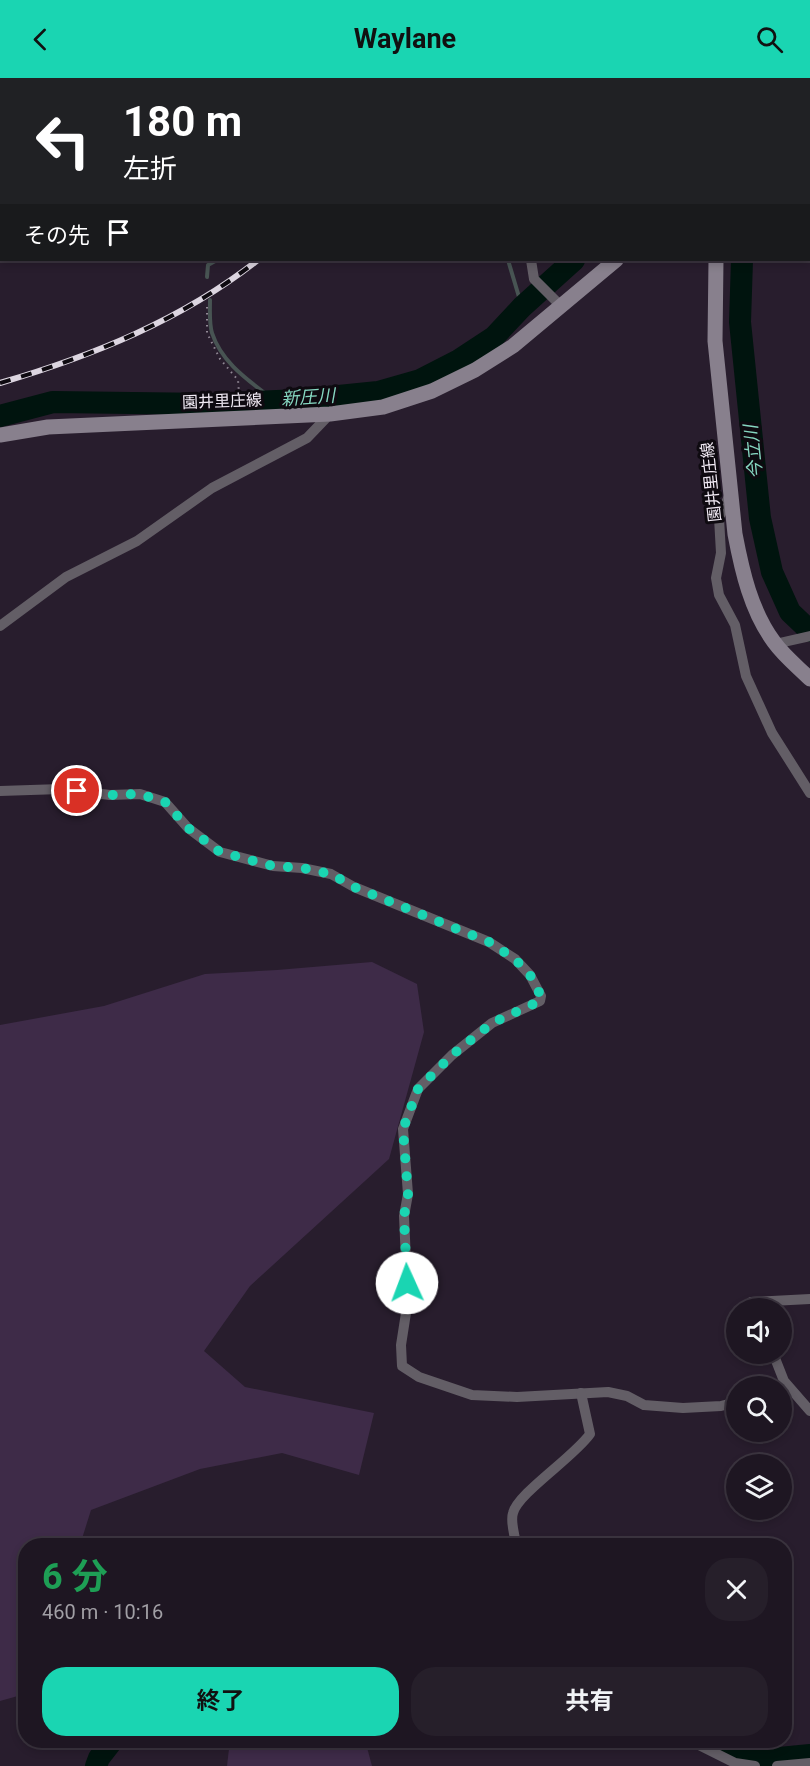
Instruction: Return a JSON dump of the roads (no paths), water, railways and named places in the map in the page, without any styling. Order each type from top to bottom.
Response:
[{"type":"main road","name":"園井里庄線","points":[[0,435],[85,424],[330,414],[383,406],[432,391],[475,370],[513,346],[558,304],[615,261]]},
{"type":"main road","name":"園井里庄線","points":[[716,261],[715,341],[735,534],[741,563],[759,615],[775,644],[810,679]]},
{"type":"street","points":[[531,261],[534,279],[558,304]]},
{"type":"street","points":[[0,626],[66,577],[137,541],[212,488],[307,438],[330,414]]},
{"type":"street","points":[[731,492],[719,518],[721,553],[716,578],[719,595],[735,625],[746,676],[772,733],[810,793]]},
{"type":"street","points":[[775,644],[810,636]]},
{"type":"street","points":[[0,791],[61,789],[110,795],[140,794],[165,802],[188,828],[220,852],[273,866],[302,868],[331,874],[354,887],[489,942],[515,959],[530,975],[541,996],[540,1001],[492,1023],[452,1055],[418,1089],[403,1129],[408,1194],[404,1216],[407,1283],[406,1313],[401,1345],[402,1366],[419,1377],[472,1395],[517,1397],[608,1392],[627,1396],[644,1405],[683,1408],[726,1405]]},
{"type":"street","points":[[792,1300],[810,1299]]},
{"type":"street","points":[[515,1538],[512,1516],[514,1508],[581,1446],[590,1434],[581,1393]]},
{"type":"street","points":[[792,1395],[810,1411]]},
{"type":"street","points":[[705,1748],[735,1763],[755,1766]]},
{"type":"street","points":[[777,1766],[810,1763]]},
{"type":"waterway","points":[[207,277],[208,265],[215,261]]},
{"type":"waterway","points":[[508,261],[522,307]]},
{"type":"waterway","name":"新圧川","points":[[0,416],[53,402],[212,404],[299,400],[378,392],[420,380],[459,360],[494,337],[522,307],[573,261]]},
{"type":"waterway","name":"今立川","points":[[742,261],[740,322],[760,518],[772,572],[790,612],[810,631]]},
{"type":"waterway","points":[[210,300],[211,329],[223,354],[238,372],[275,401]]},
{"type":"waterway","points":[[96,1766],[107,1748]]},
{"type":"waterway","points":[[724,1748],[735,1754],[769,1759],[810,1755]]},
{"type":"railway","points":[[0,383],[68,361],[135,334],[199,301],[257,261]]}]
